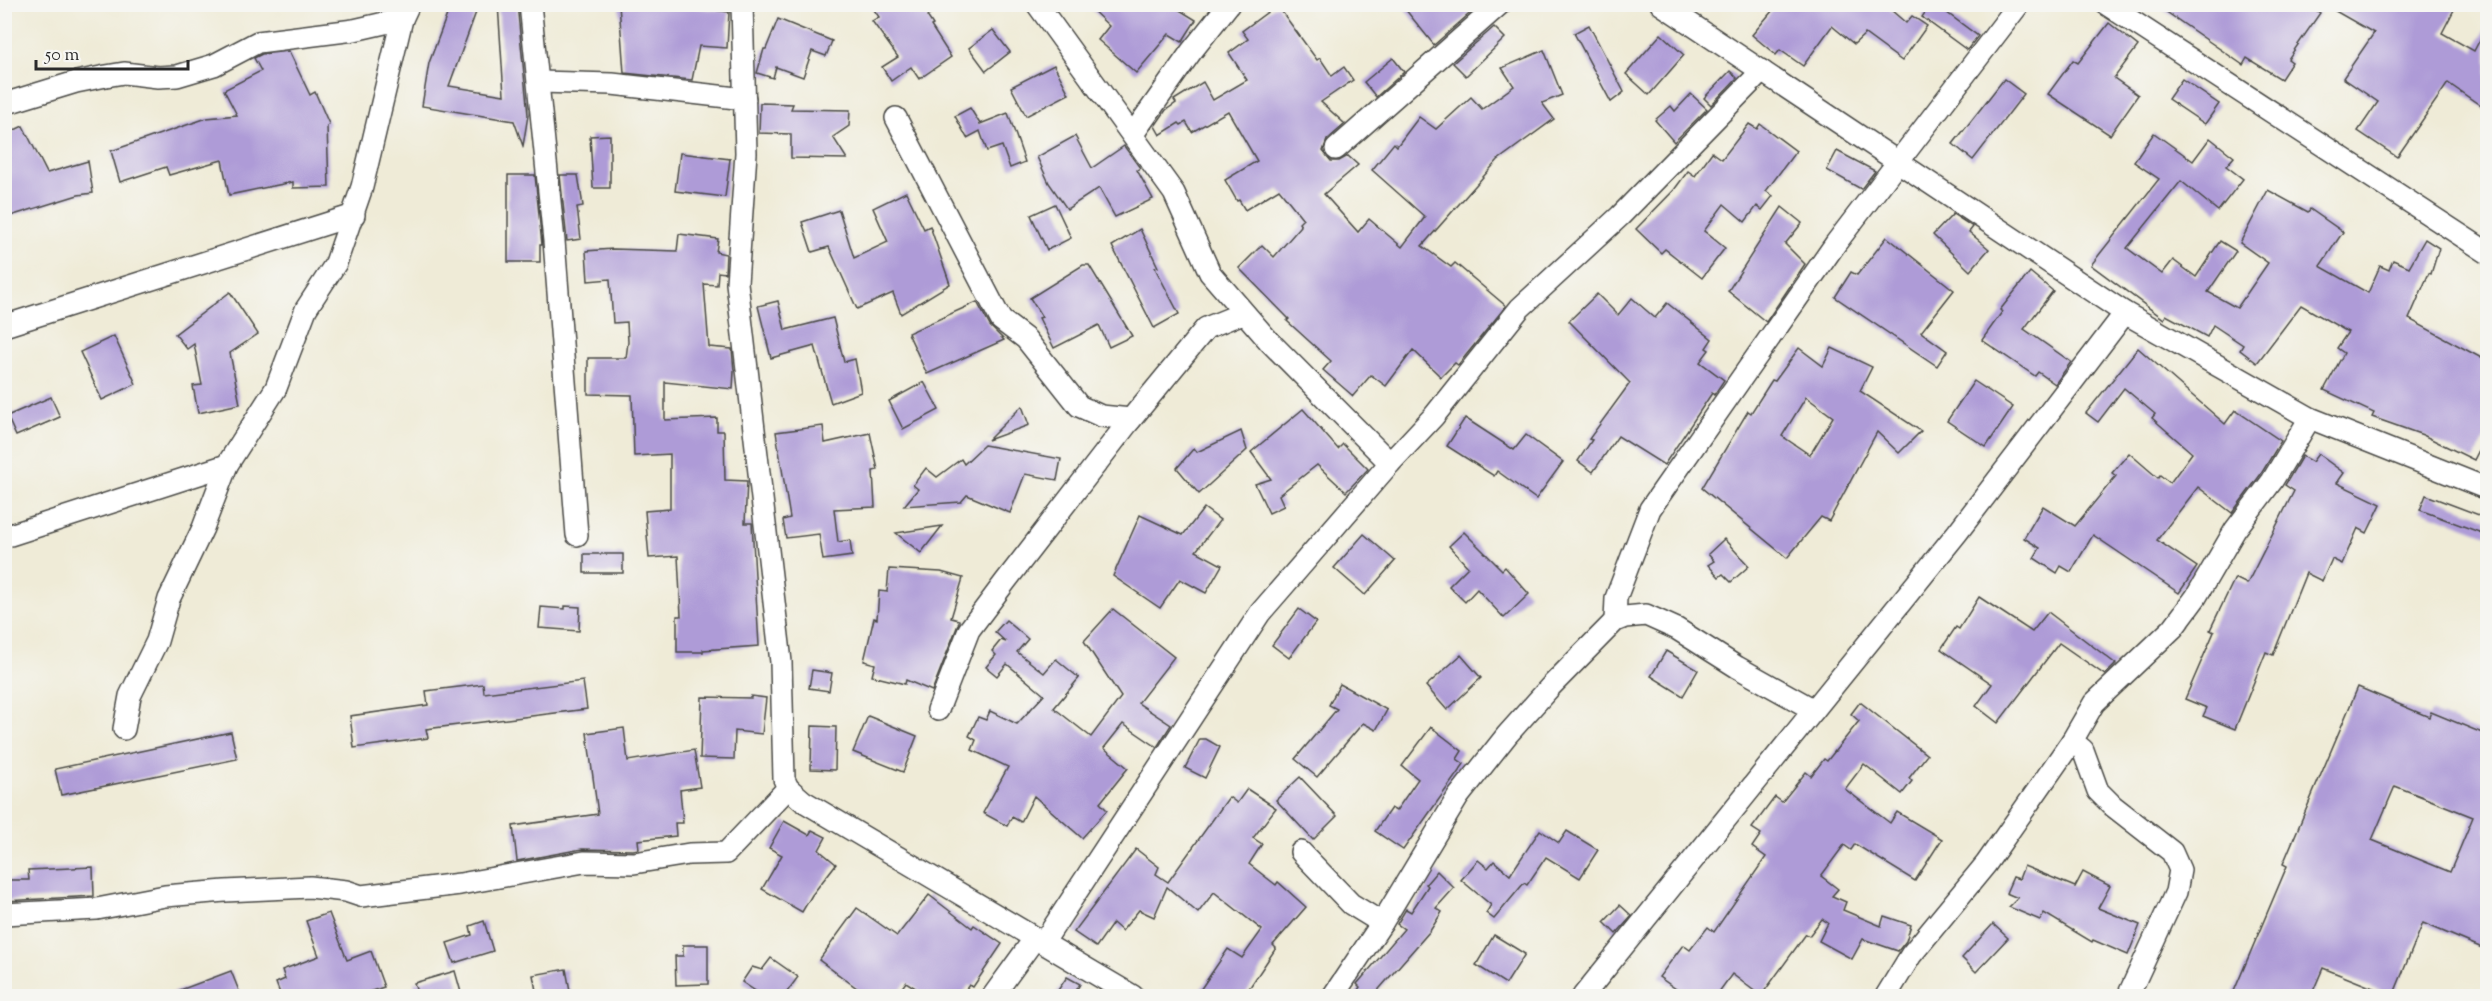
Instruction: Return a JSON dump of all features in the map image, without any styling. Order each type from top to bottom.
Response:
[{"type":"street","points":[[530,4],[539,82],[577,535]]},
{"type":"street","points":[[742,4],[745,187],[737,284],[781,662],[784,779],[788,788],[803,801],[1133,996]]},
{"type":"street","points":[[1037,4],[1174,193],[1210,273],[1243,313],[1390,463]]},
{"type":"street","points":[[1133,134],[1191,52],[1229,4]]},
{"type":"street","points":[[1336,149],[1500,4]]},
{"type":"street","points":[[1661,4],[2125,313],[2310,418],[2487,489]]},
{"type":"street","points":[[1615,621],[1616,598],[1650,509],[1836,243],[2019,4]]},
{"type":"street","points":[[2106,4],[2487,253]]},
{"type":"street","points":[[4,104],[76,82],[124,73],[158,77],[177,76],[214,65],[258,42],[354,30],[405,12]]},
{"type":"street","points":[[124,729],[130,696],[158,641],[169,599],[203,528],[227,465],[276,388],[306,309],[336,263],[354,215],[405,12]]},
{"type":"street","points":[[993,996],[1039,941],[1260,613],[1390,463],[1434,416],[1520,308],[1620,216],[1762,72]]},
{"type":"street","points":[[539,82],[612,84],[745,99]]},
{"type":"street","points":[[896,118],[1001,320],[1026,339],[1079,406],[1101,417],[1131,419]]},
{"type":"street","points":[[4,326],[354,215]]},
{"type":"street","points":[[938,710],[969,630],[1131,419],[1206,328],[1243,313]]},
{"type":"street","points":[[1583,996],[1957,533],[2125,313]]},
{"type":"street","points":[[1886,996],[1911,955],[1986,864],[2072,741],[2094,703],[2173,628],[2196,597],[2235,530],[2272,481],[2310,418]]},
{"type":"street","points":[[4,537],[227,465]]},
{"type":"street","points":[[1333,996],[1382,923],[1458,797],[1507,735],[1615,621],[1625,617],[1646,615],[1677,629],[1737,668],[1814,710]]},
{"type":"street","points":[[2072,741],[2083,750],[2090,774],[2098,790],[2113,806],[2172,852],[2180,870],[2176,892],[2128,996]]},
{"type":"street","points":[[4,914],[97,909],[165,896],[225,891],[310,888],[346,891],[361,896],[460,884],[584,862],[634,863],[689,854],[726,853],[788,788]]},
{"type":"street","points":[[1301,852],[1351,904],[1382,923]]},
{"type":"building","points":[[451,4],[479,4],[449,86],[504,95],[498,4],[517,4],[528,115],[523,146],[514,121],[422,106],[429,63]]},
{"type":"building","points":[[619,4],[671,4],[729,12],[727,48],[699,46],[692,80],[624,73]]},
{"type":"building","points":[[870,4],[944,4],[927,16],[951,57],[919,79],[911,67],[891,81],[882,67],[898,57],[872,21],[879,17]]},
{"type":"building","points":[[1086,4],[1170,4],[1196,20],[1182,42],[1169,34],[1136,73],[1098,40],[1109,26]]},
{"type":"building","points":[[1401,4],[1472,4],[1476,8],[1434,45]]},
{"type":"building","points":[[1778,4],[1884,4],[1906,23],[1912,16],[1927,26],[1902,61],[1865,34],[1854,44],[1832,26],[1803,66],[1780,50],[1776,55],[1752,35]]},
{"type":"building","points":[[1931,4],[1935,4],[1978,36],[1967,50],[1922,17]]},
{"type":"building","points":[[2155,4],[2308,4],[2320,13],[2288,59],[2292,62],[2281,79],[2247,58],[2243,65]]},
{"type":"building","points":[[2323,4],[2457,4],[2442,33],[2474,51],[2487,26],[2487,110],[2448,83],[2397,157],[2358,131],[2378,102],[2343,78],[2374,33]]},
{"type":"building","points":[[1277,5],[1317,60],[1320,58],[1332,76],[1344,67],[1353,80],[1321,102],[1345,124],[1327,140],[1323,151],[1331,161],[1339,161],[1348,156],[1358,165],[1324,194],[1358,232],[1369,219],[1402,247],[1425,217],[1372,170],[1394,143],[1397,146],[1419,117],[1436,129],[1471,97],[1482,109],[1514,86],[1502,68],[1544,50],[1562,95],[1542,103],[1554,119],[1498,160],[1422,246],[1451,267],[1455,263],[1506,306],[1458,365],[1455,363],[1441,377],[1413,350],[1386,386],[1371,375],[1353,396],[1323,370],[1331,361],[1287,321],[1289,319],[1239,268],[1262,245],[1274,257],[1301,226],[1299,223],[1303,219],[1279,189],[1245,210],[1239,200],[1237,201],[1225,180],[1257,161],[1228,111],[1192,132],[1186,122],[1181,125],[1179,123],[1160,135],[1155,126],[1166,110],[1176,103],[1174,100],[1203,82],[1213,100],[1247,80],[1229,53],[1248,39],[1242,31]]},
{"type":"building","points":[[778,19],[832,41],[826,56],[812,51],[803,77],[776,67],[773,78],[757,73],[764,49],[766,49]]},
{"type":"building","points":[[2109,23],[2138,46],[2114,78],[2138,95],[2110,135],[2048,94],[2073,60],[2078,63]]},
{"type":"building","points":[[1589,25],[1624,92],[1611,102],[1574,33]]},
{"type":"building","points":[[1494,27],[1505,38],[1466,76],[1453,63]]},
{"type":"building","points":[[993,30],[1010,52],[986,71],[969,48]]},
{"type":"building","points":[[1661,34],[1684,55],[1649,95],[1626,74]]},
{"type":"building","points":[[289,51],[310,95],[315,92],[329,124],[327,126],[329,187],[293,188],[293,182],[229,195],[222,160],[169,175],[166,167],[120,182],[111,151],[207,118],[237,115],[224,90],[261,71],[254,58],[262,54]]},
{"type":"building","points":[[1393,58],[1404,72],[1376,97],[1364,82]]},
{"type":"building","points":[[1054,65],[1069,94],[1026,116],[1011,87]]},
{"type":"building","points":[[1730,71],[1737,78],[1711,105],[1704,98]]},
{"type":"building","points":[[2004,79],[2024,94],[1973,160],[1953,144]]},
{"type":"building","points":[[2182,79],[2219,104],[2205,124],[2168,99]]},
{"type":"building","points":[[1691,94],[1707,109],[1674,142],[1655,120],[1671,106],[1675,111]]},
{"type":"building","points":[[760,103],[793,104],[791,109],[850,110],[849,126],[833,137],[847,159],[791,158],[791,134],[759,133]]},
{"type":"building","points":[[970,108],[980,124],[1008,113],[1025,162],[1010,168],[1002,146],[987,151],[980,131],[967,138],[955,116]]},
{"type":"building","points":[[1749,124],[1757,129],[1760,124],[1796,151],[1766,191],[1773,196],[1762,210],[1757,206],[1745,222],[1724,204],[1704,231],[1725,248],[1702,278],[1665,249],[1661,253],[1636,229],[1674,190],[1688,171],[1695,176],[1712,152],[1722,159]]},
{"type":"building","points":[[23,126],[47,173],[88,161],[93,193],[78,195],[4,218],[4,135]]},
{"type":"building","points":[[2154,133],[2193,161],[2210,138],[2234,157],[2226,166],[2243,179],[2218,211],[2181,181],[2127,248],[2162,274],[2173,260],[2196,277],[2220,241],[2236,251],[2208,292],[2237,308],[2268,263],[2240,243],[2268,190],[2308,212],[2310,209],[2343,232],[2320,266],[2368,293],[2380,266],[2389,270],[2393,260],[2409,267],[2425,239],[2439,248],[2431,274],[2429,273],[2409,319],[2487,361],[2487,434],[2474,460],[2423,435],[2372,417],[2374,413],[2324,390],[2344,353],[2337,348],[2348,332],[2301,305],[2257,363],[2240,350],[2243,345],[2213,325],[2207,337],[2166,315],[2164,319],[2091,265],[2159,179],[2134,162]]},
{"type":"building","points":[[610,135],[610,188],[593,188],[590,136]]},
{"type":"building","points":[[1075,136],[1092,168],[1124,146],[1140,168],[1137,170],[1153,199],[1115,217],[1099,188],[1067,209],[1049,183],[1037,157]]},
{"type":"building","points":[[1837,151],[1875,171],[1861,189],[1827,170]]},
{"type":"building","points":[[680,153],[730,159],[725,197],[675,191]]},
{"type":"building","points":[[508,175],[535,175],[542,245],[540,245],[540,262],[508,262]]},
{"type":"building","points":[[560,175],[578,175],[583,206],[577,207],[581,239],[567,241]]},
{"type":"building","points":[[906,192],[924,229],[930,226],[950,284],[901,314],[893,293],[857,309],[829,247],[812,252],[802,222],[839,210],[854,258],[888,242],[873,208]]},
{"type":"building","points":[[1055,204],[1071,238],[1047,250],[1031,215]]},
{"type":"building","points":[[1782,207],[1802,223],[1785,244],[1805,264],[1766,322],[1728,291]]},
{"type":"building","points":[[1953,214],[1973,227],[1969,232],[1989,249],[1970,271],[1933,235]]},
{"type":"building","points":[[1140,229],[1158,267],[1155,268],[1179,314],[1154,328],[1112,246]]},
{"type":"building","points":[[679,234],[718,239],[716,252],[726,254],[725,273],[718,272],[717,285],[704,284],[709,347],[732,349],[733,389],[665,382],[665,420],[717,418],[717,431],[724,431],[725,480],[747,481],[745,523],[752,523],[759,646],[703,650],[703,652],[677,652],[677,616],[681,616],[678,556],[649,558],[645,511],[670,509],[670,454],[634,456],[632,395],[588,394],[588,358],[626,358],[628,342],[627,322],[613,323],[610,279],[588,281],[586,251],[613,249],[677,251]]},
{"type":"building","points":[[1887,237],[1954,290],[1921,332],[1947,351],[1937,366],[1835,297],[1851,272],[1857,275]]},
{"type":"building","points":[[1083,265],[1089,265],[1132,336],[1109,347],[1099,325],[1054,348],[1039,318],[1042,317],[1030,298]]},
{"type":"building","points":[[2030,272],[2053,291],[2024,329],[2071,362],[2055,384],[2038,372],[2035,376],[1982,340],[2002,312],[2000,310]]},
{"type":"building","points":[[230,292],[258,334],[230,353],[240,404],[198,413],[193,386],[202,385],[194,344],[187,349],[175,334]]},
{"type":"building","points":[[1597,294],[1618,315],[1632,298],[1655,318],[1667,303],[1712,339],[1706,348],[1709,350],[1700,362],[1724,380],[1714,395],[1712,393],[1664,465],[1618,436],[1593,472],[1578,461],[1592,440],[1589,439],[1630,383],[1569,321]]},
{"type":"building","points":[[778,301],[785,330],[833,318],[844,362],[855,359],[861,392],[831,403],[815,346],[771,358],[758,306]]},
{"type":"building","points":[[977,302],[990,326],[1004,340],[927,374],[908,333]]},
{"type":"building","points":[[114,336],[136,384],[102,400],[80,352]]},
{"type":"building","points":[[1799,348],[1823,366],[1832,348],[1872,367],[1860,391],[1921,431],[1899,453],[1877,432],[1829,521],[1821,517],[1787,558],[1702,488],[1748,411],[1751,413],[1772,380],[1775,381]],"holes":[[[1806,397],[1833,417],[1810,455],[1782,436]]]},
{"type":"building","points":[[2138,348],[2225,424],[2235,410],[2281,441],[2261,474],[2232,513],[2198,487],[2157,540],[2197,567],[2179,593],[2093,535],[2071,572],[2061,566],[2057,573],[2034,558],[2040,548],[2024,538],[2043,506],[2075,526],[2116,476],[2112,473],[2129,453],[2158,478],[2160,475],[2170,483],[2192,453],[2152,418],[2155,414],[2124,388],[2098,422],[2086,413]]},
{"type":"building","points":[[1974,381],[2013,407],[1986,447],[1947,421]]},
{"type":"building","points":[[924,382],[939,410],[903,429],[889,401]]},
{"type":"building","points":[[51,397],[60,417],[16,436],[7,416]]},
{"type":"building","points":[[1022,406],[1029,425],[988,440]]},
{"type":"building","points":[[1303,409],[1338,449],[1343,444],[1368,469],[1346,492],[1317,465],[1279,495],[1284,506],[1269,513],[1255,484],[1271,479],[1251,452]]},
{"type":"building","points":[[1465,418],[1514,450],[1526,435],[1563,462],[1536,499],[1497,471],[1494,476],[1447,446]]},
{"type":"building","points":[[823,426],[825,443],[870,433],[878,470],[873,471],[875,507],[834,509],[838,542],[850,540],[852,556],[823,560],[819,534],[786,538],[783,520],[790,518],[776,432]]},
{"type":"building","points":[[1241,431],[1247,450],[1199,494],[1177,468],[1194,448],[1197,452]]},
{"type":"building","points":[[984,445],[1061,459],[1057,480],[1025,474],[1010,513],[967,495],[961,502],[904,506],[918,489],[913,485],[926,468],[937,477],[961,459],[964,464]]},
{"type":"building","points":[[2318,454],[2344,473],[2337,483],[2381,504],[2367,533],[2358,528],[2342,564],[2332,559],[2322,581],[2306,573],[2273,655],[2266,652],[2235,729],[2203,716],[2207,708],[2185,699],[2214,632],[2210,630],[2235,578],[2247,584],[2294,491],[2285,485],[2302,456],[2312,462]]},
{"type":"building","points":[[2426,495],[2487,518],[2487,535],[2420,510]]},
{"type":"building","points":[[1204,508],[1220,520],[1196,551],[1222,565],[1206,593],[1180,579],[1160,608],[1113,576],[1140,515],[1183,535]]},
{"type":"building","points":[[942,526],[921,553],[896,533]]},
{"type":"building","points":[[1464,532],[1502,570],[1505,567],[1529,594],[1504,618],[1477,589],[1465,602],[1449,586],[1468,567],[1449,546]]},
{"type":"building","points":[[1364,534],[1395,561],[1365,595],[1334,568]]},
{"type":"building","points":[[1724,539],[1749,566],[1731,582],[1723,574],[1719,577],[1708,565],[1714,561],[1708,554]]},
{"type":"building","points":[[584,554],[623,554],[623,573],[584,573]]},
{"type":"building","points":[[889,569],[941,572],[963,578],[951,618],[959,622],[932,691],[906,680],[905,684],[872,676],[875,664],[864,661],[874,618],[877,619],[879,591],[887,592]]},
{"type":"building","points":[[1979,597],[2032,632],[2048,612],[2116,664],[2105,675],[2059,643],[1998,723],[1976,706],[1992,684],[1941,649],[1956,627],[1959,629]]},
{"type":"building","points":[[565,606],[580,607],[579,631],[539,628],[541,607],[565,609]]},
{"type":"building","points":[[1113,609],[1174,657],[1138,703],[1171,725],[1157,747],[1123,724],[1104,748],[1128,768],[1100,803],[1107,810],[1082,838],[1034,796],[1021,822],[1012,817],[1007,826],[983,813],[1008,767],[972,750],[976,740],[969,736],[978,717],[986,720],[990,711],[1017,724],[1044,695],[1007,664],[997,676],[986,667],[996,655],[992,651],[1001,640],[1006,642],[995,632],[1006,620],[1028,639],[1017,652],[1044,673],[1056,659],[1079,678],[1054,708],[1091,737],[1121,697],[1084,641]]},
{"type":"building","points":[[1299,609],[1316,622],[1289,658],[1272,645]]},
{"type":"building","points":[[1666,651],[1698,670],[1683,696],[1651,676]]},
{"type":"building","points":[[1461,655],[1481,678],[1447,710],[1426,686]]},
{"type":"building","points":[[812,670],[832,673],[829,691],[809,688]]},
{"type":"building","points":[[583,681],[587,709],[426,729],[428,738],[354,748],[350,716],[428,705],[426,691],[483,684],[484,693]]},
{"type":"building","points":[[1340,684],[1387,710],[1376,730],[1363,723],[1317,777],[1295,759],[1337,709],[1329,705]]},
{"type":"building","points":[[2358,687],[2429,717],[2431,712],[2487,735],[2487,950],[2423,923],[2393,996],[2323,968],[2311,996],[2232,996],[2287,866],[2283,864]],"holes":[[[2395,786],[2473,817],[2450,872],[2372,840]]]},
{"type":"building","points":[[751,696],[766,698],[762,734],[735,731],[734,759],[700,758],[702,697],[751,698]]},
{"type":"building","points":[[1860,702],[1927,755],[1909,778],[1912,781],[1902,794],[1864,764],[1845,789],[1890,823],[1897,812],[1942,839],[1915,881],[1855,844],[1851,850],[1844,845],[1821,876],[1838,889],[1832,896],[1846,902],[1843,910],[1881,926],[1884,916],[1911,925],[1906,941],[1898,951],[1863,939],[1852,959],[1819,941],[1828,923],[1822,919],[1809,936],[1806,934],[1761,996],[1732,974],[1716,996],[1686,996],[1659,977],[1683,945],[1690,950],[1708,927],[1714,932],[1766,857],[1752,847],[1761,834],[1752,828],[1775,797],[1782,802],[1806,772],[1811,776],[1824,759],[1827,761],[1859,721],[1851,714]]},
{"type":"building","points":[[868,716],[917,736],[903,772],[853,752]]},
{"type":"building","points":[[812,726],[836,727],[835,770],[811,769]]},
{"type":"building","points":[[1431,727],[1462,751],[1457,759],[1464,764],[1403,850],[1375,831],[1391,808],[1396,811],[1418,779],[1402,766]]},
{"type":"building","points":[[624,728],[628,761],[694,750],[700,787],[680,790],[683,823],[675,823],[676,836],[638,840],[639,849],[633,850],[582,849],[517,861],[513,826],[598,814],[587,733]]},
{"type":"building","points":[[231,732],[237,759],[61,795],[55,769]]},
{"type":"building","points":[[1200,739],[1206,739],[1220,747],[1205,778],[1185,768]]},
{"type":"building","points":[[1300,777],[1337,816],[1313,840],[1276,800]]},
{"type":"building","points":[[1247,789],[1276,808],[1253,838],[1262,844],[1249,864],[1276,885],[1278,882],[1306,907],[1273,945],[1276,948],[1244,996],[1196,996],[1228,949],[1242,958],[1262,930],[1214,892],[1198,913],[1167,887],[1154,917],[1139,910],[1122,931],[1113,923],[1096,947],[1074,932],[1136,849],[1159,867],[1156,874],[1168,882],[1229,797],[1237,803]]},
{"type":"building","points":[[784,821],[809,835],[812,830],[826,837],[819,850],[836,864],[802,912],[762,889],[782,855],[769,848]]},
{"type":"building","points":[[1540,830],[1559,843],[1567,831],[1598,850],[1580,878],[1546,857],[1527,885],[1524,883],[1494,919],[1486,913],[1491,905],[1461,880],[1478,860],[1488,868],[1494,861],[1510,875]]},
{"type":"building","points":[[2024,866],[2075,887],[2083,872],[2110,886],[2098,908],[2140,925],[2128,955],[2093,940],[2092,942],[2044,913],[2040,920],[2009,907],[2018,898],[2006,893],[2013,877],[2019,879]]},
{"type":"building","points":[[93,867],[94,896],[4,901],[4,880],[29,880],[28,870]]},
{"type":"building","points":[[1437,871],[1454,888],[1436,908],[1442,912],[1430,931],[1373,996],[1354,996],[1360,987],[1357,984],[1404,929],[1397,924],[1406,909],[1411,912],[1428,886],[1426,884]]},
{"type":"building","points":[[929,895],[972,928],[974,925],[1002,944],[973,987],[969,985],[961,996],[928,996],[906,982],[896,996],[853,996],[858,989],[819,960],[857,908],[897,936]]},
{"type":"building","points":[[1620,905],[1632,916],[1616,934],[1604,922]]},
{"type":"building","points":[[329,913],[347,960],[371,951],[384,987],[356,996],[281,996],[276,983],[285,979],[282,970],[319,956],[306,921]]},
{"type":"building","points":[[484,921],[493,951],[454,963],[447,943],[472,935],[470,926]]},
{"type":"building","points":[[1993,924],[2008,938],[1976,972],[1962,958]]},
{"type":"building","points":[[1494,935],[1525,954],[1506,984],[1476,965]]},
{"type":"building","points":[[683,945],[708,945],[708,984],[676,985],[675,956],[683,956]]},
{"type":"building","points":[[771,958],[798,977],[784,996],[763,996],[742,982],[752,967],[762,970]]},
{"type":"building","points":[[566,969],[571,996],[537,996],[533,975]]},
{"type":"building","points":[[231,971],[241,996],[167,995]]},
{"type":"building","points":[[455,971],[462,996],[418,996],[414,983]]},
{"type":"building","points":[[1067,977],[1080,984],[1073,996],[1054,996]]}]
